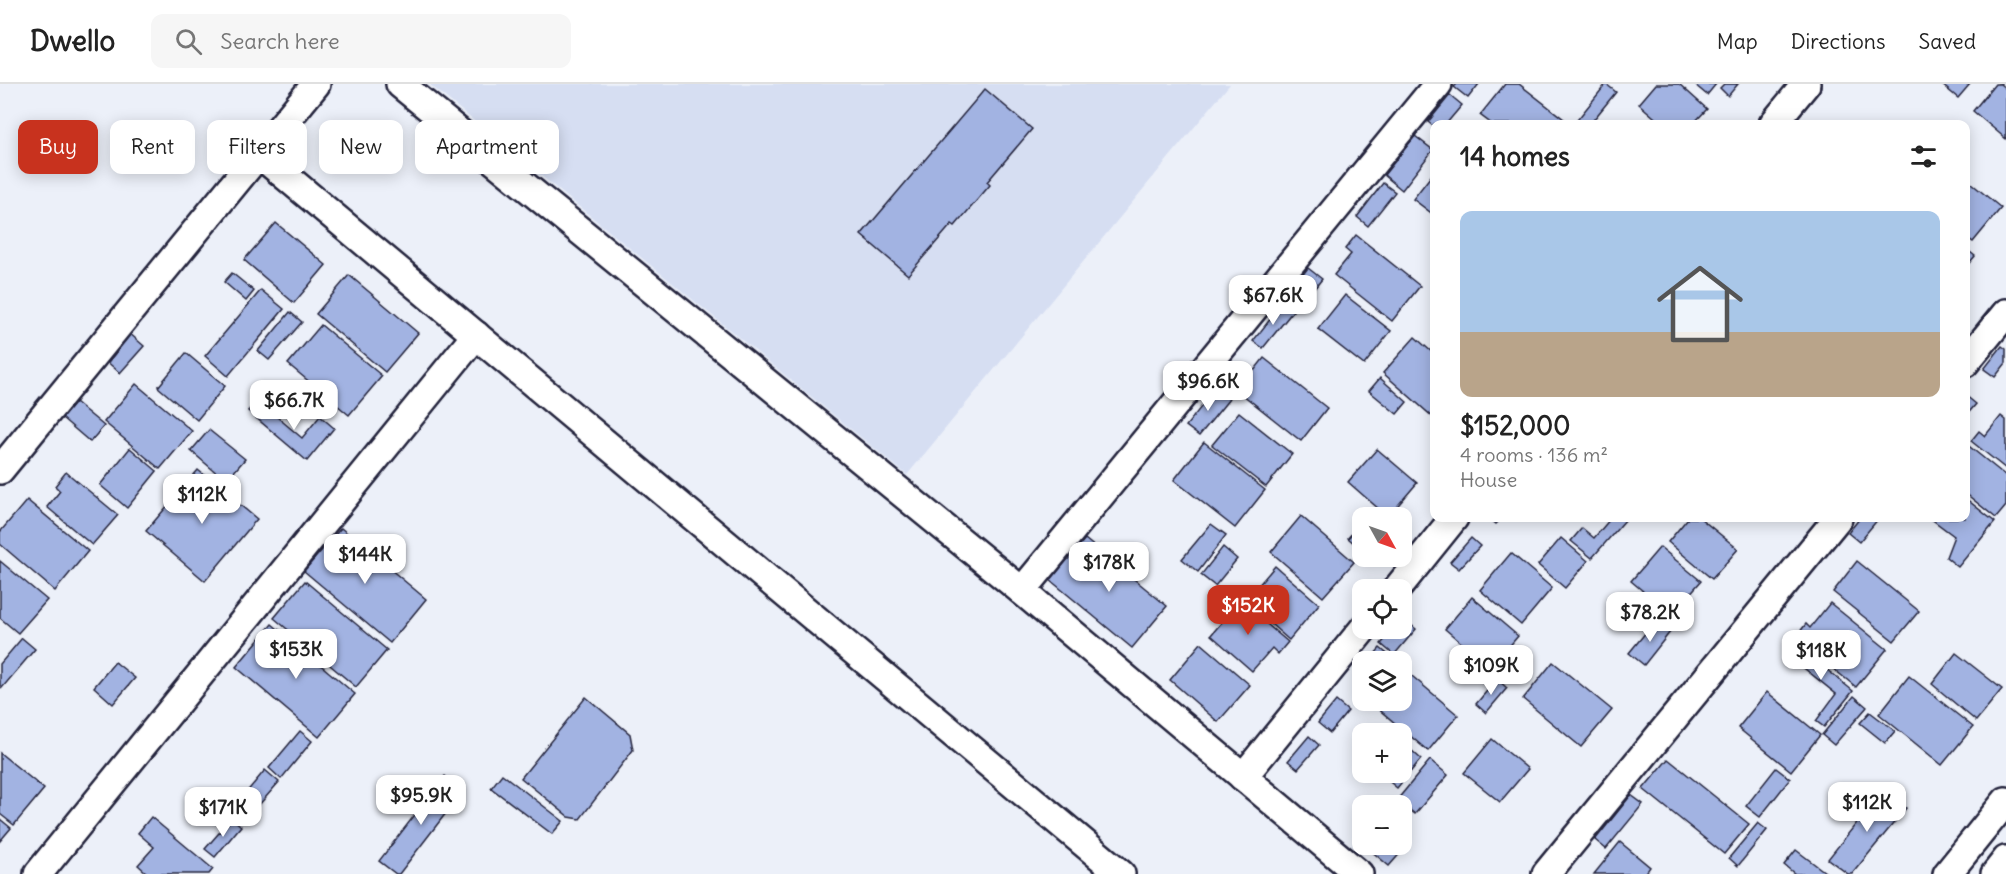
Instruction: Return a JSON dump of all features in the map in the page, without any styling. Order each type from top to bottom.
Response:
[{"type":"street","points":[[287,120],[316,84]]},
{"type":"street","points":[[400,84],[1022,591],[1359,874]]},
{"type":"street","points":[[1022,591],[1438,84]]},
{"type":"street","points":[[1776,120],[1806,84]]},
{"type":"street","points":[[0,470],[243,174]]},
{"type":"street","points":[[283,174],[1122,874]]},
{"type":"street","points":[[1970,357],[2006,313]]},
{"type":"street","points":[[38,874],[476,335]]},
{"type":"street","points":[[1405,579],[1451,522]]},
{"type":"street","points":[[1546,874],[1835,522]]},
{"type":"street","points":[[1244,777],[1355,639]]},
{"type":"street","points":[[1947,874],[2006,801]]},
{"type":"street","points":[[1995,874],[2006,860]]},
{"type":"shaded area","points":[[429,84],[1230,84],[907,475],[539,174],[559,174],[559,120],[473,120]]},
{"type":"building","points":[[1457,84],[1479,84],[1468,98],[1454,87]]},
{"type":"building","points":[[1505,84],[1519,84],[1565,120],[1487,120],[1480,115]]},
{"type":"building","points":[[1606,84],[1616,92],[1593,120],[1577,120]]},
{"type":"building","points":[[1656,84],[1679,84],[1707,109],[1697,120],[1657,120],[1639,104]]},
{"type":"building","points":[[1694,84],[1716,84],[1707,95]]},
{"type":"building","points":[[1724,84],[1738,84],[1728,96],[1720,88]]},
{"type":"building","points":[[1941,84],[1970,84],[1958,98]]},
{"type":"building","points":[[1995,84],[2000,84],[2006,89],[2006,139],[1973,111]]},
{"type":"building","points":[[985,89],[1032,129],[987,182],[990,185],[955,226],[952,224],[908,275],[861,235]]},
{"type":"building","points":[[1450,95],[1462,105],[1449,120],[1430,120],[1430,124],[1428,122]]},
{"type":"building","points":[[1415,136],[1430,148],[1430,154],[1402,190],[1384,175]]},
{"type":"building","points":[[1430,177],[1430,212],[1413,199]]},
{"type":"building","points":[[1970,182],[2001,208],[1973,242],[1970,240]]},
{"type":"building","points":[[1383,183],[1395,192],[1368,226],[1357,217]]},
{"type":"building","points":[[276,223],[326,265],[294,303],[244,260]]},
{"type":"building","points":[[1356,235],[1420,286],[1392,321],[1334,275],[1351,254],[1345,249]]},
{"type":"building","points":[[1970,252],[1975,256],[1970,262]]},
{"type":"building","points":[[1308,268],[1322,279],[1298,309],[1284,298]]},
{"type":"building","points":[[232,273],[254,291],[246,301],[224,282]]},
{"type":"building","points":[[349,275],[418,333],[385,372],[316,314]]},
{"type":"building","points":[[261,290],[284,309],[228,376],[205,356]]},
{"type":"building","points":[[1345,295],[1391,331],[1364,365],[1318,329]]},
{"type":"building","points":[[1283,303],[1293,311],[1263,348],[1253,341]]},
{"type":"building","points":[[290,312],[302,322],[269,360],[258,351]]},
{"type":"building","points":[[321,325],[382,376],[349,415],[288,364]]},
{"type":"building","points":[[128,332],[144,346],[120,373],[105,360]]},
{"type":"building","points":[[1415,337],[1430,350],[1430,414],[1383,373]]},
{"type":"building","points":[[2002,346],[2006,349],[2006,363],[1995,377],[1984,369]]},
{"type":"building","points":[[186,353],[225,386],[197,420],[158,387]]},
{"type":"building","points":[[1264,358],[1327,408],[1301,441],[1238,391]]},
{"type":"building","points":[[1380,378],[1407,402],[1397,414],[1369,391]]},
{"type":"building","points":[[136,384],[192,431],[160,469],[104,422]]},
{"type":"building","points":[[1216,388],[1229,399],[1199,436],[1186,426]]},
{"type":"building","points":[[1970,399],[1976,404],[1970,411]]},
{"type":"building","points":[[257,400],[302,438],[320,416],[334,428],[307,461],[248,411]]},
{"type":"building","points":[[75,402],[104,426],[90,442],[62,418]]},
{"type":"building","points":[[1239,412],[1292,454],[1266,487],[1212,445]]},
{"type":"building","points":[[2001,416],[2006,420],[2006,469],[1971,441],[1979,431],[1985,436]]},
{"type":"building","points":[[209,430],[245,459],[226,481],[191,451]]},
{"type":"building","points":[[1204,442],[1265,490],[1235,528],[1174,480]]},
{"type":"building","points":[[1970,447],[2006,476],[2006,506],[1996,518],[1970,497]]},
{"type":"building","points":[[130,448],[157,471],[127,508],[100,485]]},
{"type":"building","points":[[1377,449],[1417,483],[1397,507],[1377,507],[1348,482]]},
{"type":"building","points":[[198,470],[257,519],[205,581],[146,531]]},
{"type":"building","points":[[66,472],[118,515],[92,545],[47,507],[60,491],[55,486]]},
{"type":"building","points":[[27,500],[88,551],[55,591],[0,544],[0,532]]},
{"type":"building","points":[[1970,502],[1995,522],[1958,567],[1946,557],[1954,536],[1935,522],[1970,522]]},
{"type":"building","points":[[1301,516],[1352,560],[1352,564],[1323,597],[1271,552]]},
{"type":"building","points":[[1608,522],[1624,522],[1592,558],[1571,541],[1582,528],[1594,538]]},
{"type":"building","points":[[1685,522],[1705,522],[1738,549],[1712,579],[1668,542]]},
{"type":"building","points":[[1857,522],[1876,522],[1859,542],[1848,533]]},
{"type":"building","points":[[1211,524],[1226,535],[1198,572],[1182,559]]},
{"type":"building","points":[[341,528],[426,599],[390,643],[304,571]]},
{"type":"building","points":[[1471,538],[1480,546],[1459,569],[1450,562]]},
{"type":"building","points":[[1561,538],[1588,561],[1565,588],[1538,565]]},
{"type":"building","points":[[1085,539],[1167,606],[1132,648],[1050,580]]},
{"type":"building","points":[[1223,547],[1237,559],[1215,586],[1201,575]]},
{"type":"building","points":[[1660,547],[1701,581],[1681,604],[1672,597],[1663,608],[1631,581]]},
{"type":"building","points":[[1511,553],[1552,588],[1521,625],[1480,590]]},
{"type":"building","points":[[0,561],[47,600],[18,633],[0,618]]},
{"type":"building","points":[[1857,561],[1919,611],[1894,641],[1833,592]]},
{"type":"building","points":[[1275,566],[1319,604],[1289,640],[1245,601]]},
{"type":"building","points":[[305,581],[387,650],[356,687],[274,618]]},
{"type":"building","points":[[1472,597],[1518,636],[1491,668],[1445,629]]},
{"type":"building","points":[[1240,601],[1288,642],[1278,654],[1272,648],[1252,671],[1211,635]]},
{"type":"building","points":[[1830,603],[1887,649],[1856,687],[1795,638],[1806,624],[1810,628]]},
{"type":"building","points":[[1656,620],[1670,632],[1644,665],[1629,653]]},
{"type":"building","points":[[272,624],[355,694],[319,737],[236,667]]},
{"type":"building","points":[[22,638],[35,649],[2,688],[0,686],[0,664]]},
{"type":"building","points":[[1385,639],[1408,639],[1397,651],[1389,651],[1381,644]]},
{"type":"building","points":[[1792,641],[1853,691],[1824,727],[1816,721],[1836,694],[1784,652]]},
{"type":"building","points":[[1201,643],[1250,685],[1218,722],[1170,680]]},
{"type":"building","points":[[1956,653],[2002,689],[1976,721],[1932,684]]},
{"type":"building","points":[[115,662],[135,678],[113,704],[94,687]]},
{"type":"building","points":[[1553,662],[1612,710],[1581,747],[1523,699]]},
{"type":"building","points":[[1412,676],[1458,715],[1428,751],[1412,737],[1412,723],[1395,723],[1381,711],[1412,711]]},
{"type":"building","points":[[1909,676],[1973,727],[1942,765],[1879,714]]},
{"type":"building","points":[[1497,679],[1507,688],[1486,713],[1476,704]]},
{"type":"building","points":[[1767,692],[1820,735],[1791,771],[1738,728]]},
{"type":"building","points":[[1854,696],[1867,707],[1834,745],[1822,735]]},
{"type":"building","points":[[586,697],[630,734],[633,750],[580,819],[569,817],[521,778]]},
{"type":"building","points":[[1336,701],[1348,711],[1330,733],[1318,723]]},
{"type":"building","points":[[1870,712],[1895,731],[1885,743],[1860,723]]},
{"type":"building","points":[[300,731],[312,741],[281,779],[269,768]]},
{"type":"building","points":[[1309,736],[1319,745],[1298,769],[1288,761]]},
{"type":"building","points":[[1492,739],[1528,769],[1500,802],[1464,773]]},
{"type":"building","points":[[1412,751],[1421,759],[1412,770]]},
{"type":"building","points":[[0,753],[44,789],[14,825],[0,814]]},
{"type":"building","points":[[1668,759],[1749,824],[1724,854],[1643,789]]},
{"type":"building","points":[[1430,760],[1448,775],[1415,814],[1412,812],[1412,795],[1401,795]]},
{"type":"building","points":[[1776,768],[1790,779],[1760,817],[1746,806]]},
{"type":"building","points":[[265,770],[279,782],[244,822],[231,811]]},
{"type":"building","points":[[502,774],[563,821],[552,834],[491,788]]},
{"type":"building","points":[[445,776],[463,791],[399,874],[396,874],[379,861]]},
{"type":"building","points":[[1391,783],[1401,783],[1397,788]]},
{"type":"building","points":[[1883,790],[1906,808],[1852,874],[1848,874],[1828,859]]},
{"type":"building","points":[[1631,795],[1643,804],[1606,849],[1595,840]]},
{"type":"building","points":[[151,817],[213,869],[209,874],[148,874],[138,865],[154,847],[138,833]]},
{"type":"building","points":[[232,818],[241,826],[215,857],[205,849]]},
{"type":"building","points":[[0,819],[11,828],[0,841]]},
{"type":"building","points":[[1758,823],[1767,830],[1738,866],[1729,858]]},
{"type":"building","points":[[1620,842],[1650,867],[1645,874],[1594,874]]},
{"type":"building","points":[[1796,850],[1825,872],[1823,874],[1795,874],[1784,865]]},
{"type":"building","points":[[1376,855],[1399,855],[1389,866]]}]
